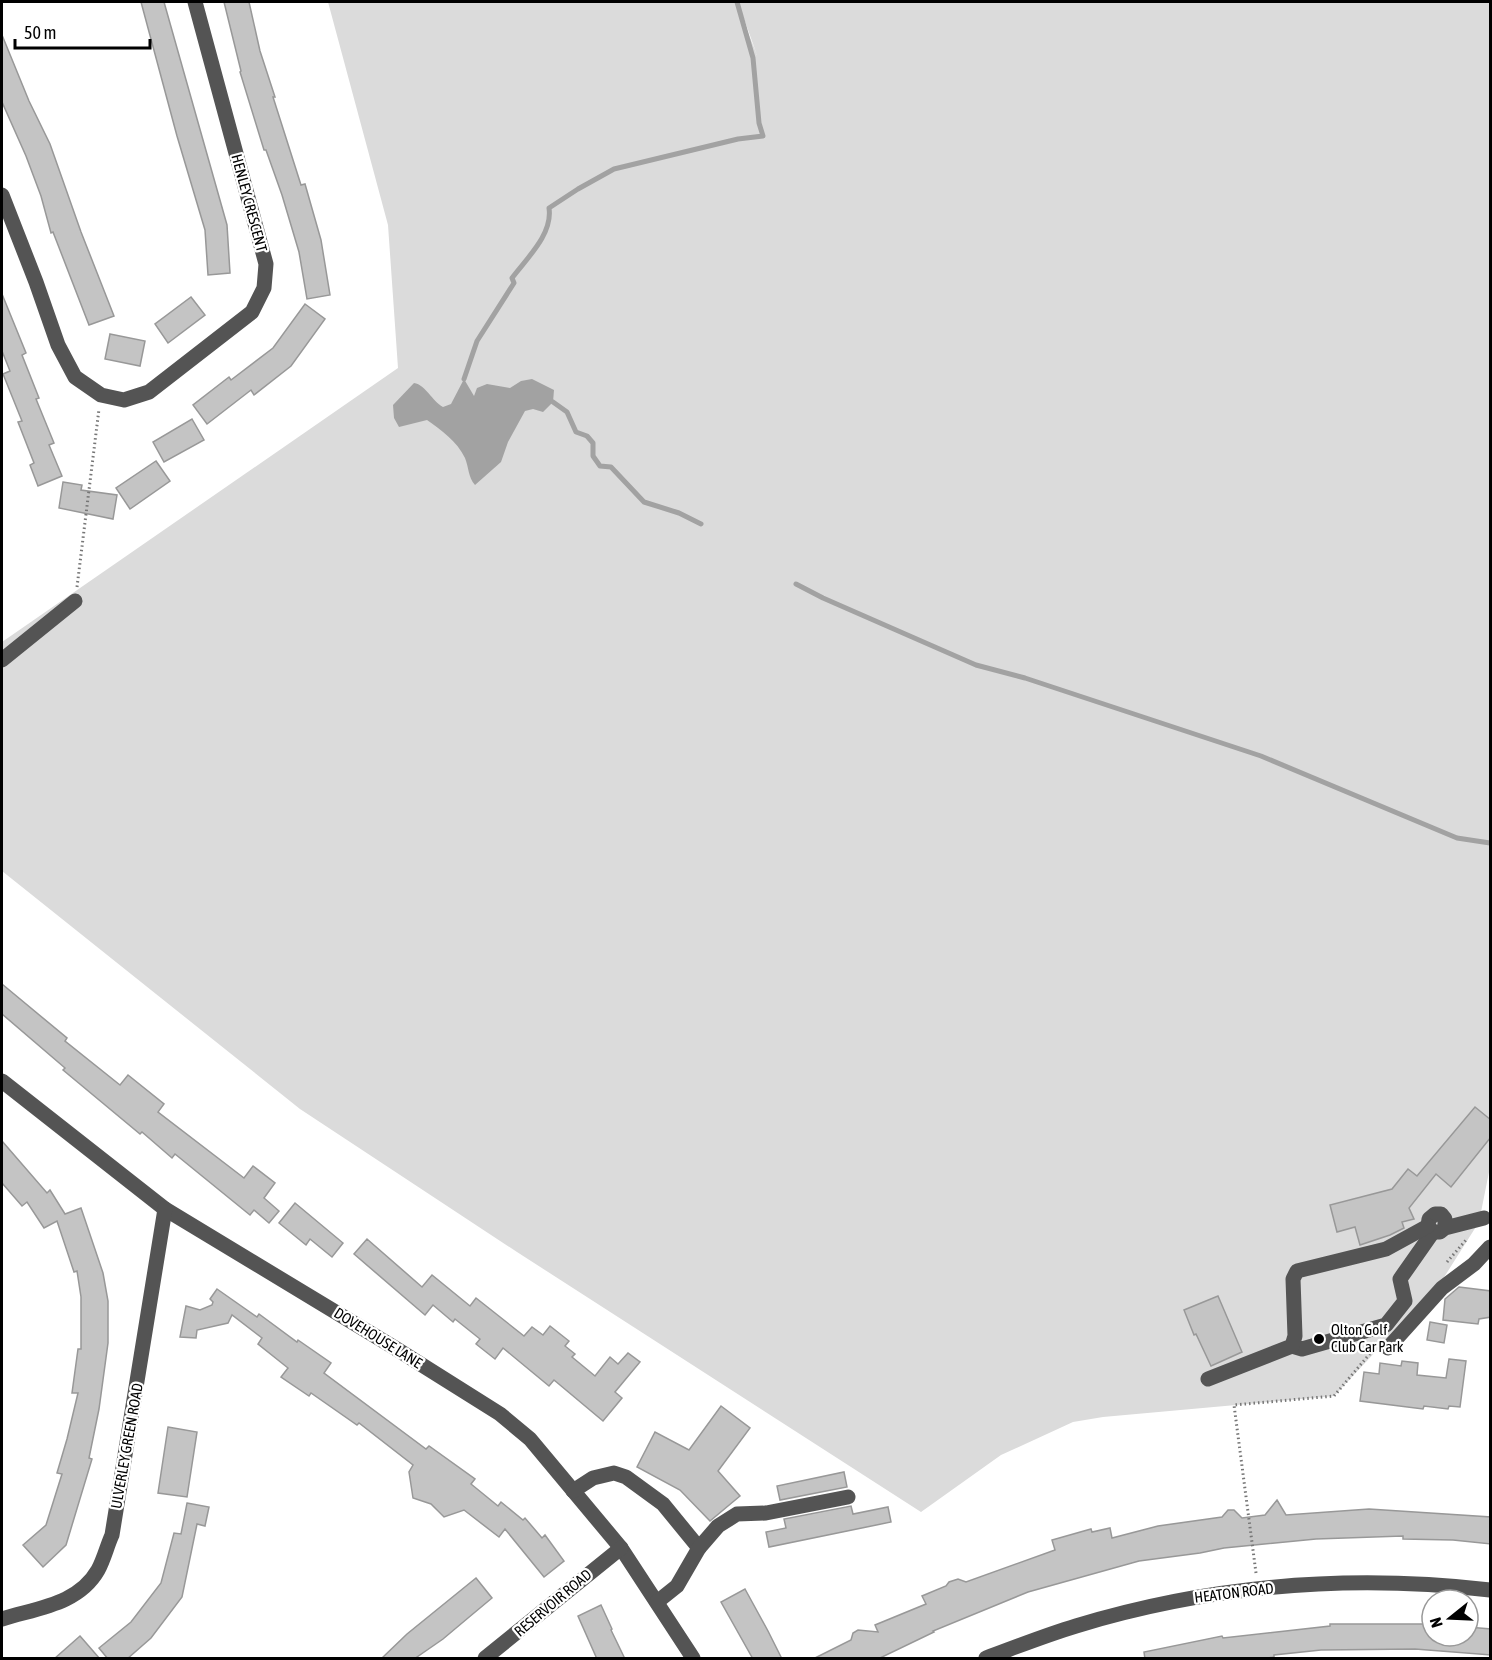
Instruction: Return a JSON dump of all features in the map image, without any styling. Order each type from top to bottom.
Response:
[{"type":"street","name":"HENLEY CRESCENT","points":[[101,395],[124,400],[150,392],[252,312],[264,288],[266,264],[195,2]]},
{"type":"street","points":[[2,195],[58,345],[75,377],[101,395]]},
{"type":"street","points":[[2,660],[75,601]]},
{"type":"street","name":"DOVEHOUSE LANE","points":[[2,1081],[165,1209],[500,1414],[530,1439],[621,1548],[693,1659]]},
{"type":"street","name":"ULVERLEY GREEN ROAD","points":[[2,1617],[70,1598],[87,1584],[98,1570],[112,1535],[151,1307],[165,1209]]},
{"type":"street","points":[[1292,1346],[1295,1336],[1293,1279],[1297,1271],[1386,1249],[1437,1225],[1487,1219]]},
{"type":"street","points":[[1208,1379],[1292,1346],[1302,1349],[1386,1325],[1405,1301],[1400,1279],[1437,1225]]},
{"type":"street","points":[[1384,1345],[1442,1288],[1474,1264],[1491,1247]]},
{"type":"street","points":[[573,1491],[593,1478],[614,1473],[626,1477],[663,1504],[699,1548]]},
{"type":"street","points":[[657,1602],[677,1586],[699,1548],[718,1526],[736,1515],[766,1513],[848,1497]]},
{"type":"street","name":"RESERVOIR ROAD","points":[[485,1659],[621,1548]]},
{"type":"street","name":"HEATON ROAD","points":[[986,1659],[1075,1626],[1133,1610],[1258,1588],[1379,1582],[1491,1590]]},
{"type":"path","points":[[75,601],[101,395]]},
{"type":"path","points":[[1446,1263],[1487,1219]]},
{"type":"path","points":[[1258,1588],[1234,1405],[1334,1396],[1384,1345]]},
{"type":"shaded area","points":[[328,2],[736,2],[757,55],[738,2],[1490,2],[1490,1167],[1479,1222],[1441,1282],[1334,1396],[1103,1417],[1073,1422],[1001,1455],[921,1512],[517,1252],[300,1109],[2,871],[2,642],[398,368],[388,225]]},
{"type":"shaded area","points":[[464,379],[474,396],[477,388],[487,384],[510,388],[521,381],[532,379],[554,390],[553,402],[543,412],[533,409],[525,411],[508,442],[501,462],[475,485],[462,452],[443,432],[427,420],[399,427],[394,418],[393,405],[414,383],[422,387],[443,407],[451,404]]},
{"type":"building","points":[[141,2],[164,2],[227,225],[230,273],[208,275],[205,230]]},
{"type":"building","points":[[224,2],[249,2],[260,51],[275,97],[273,97],[301,185],[305,184],[321,240],[330,295],[307,299],[299,252],[240,72]]},
{"type":"building","points":[[2,35],[29,101],[50,144],[114,316],[89,325],[53,232],[51,233],[41,196],[26,156],[2,102]]},
{"type":"building","points":[[2,294],[26,353],[22,355],[39,398],[36,399],[54,443],[49,445],[62,476],[38,486],[30,465],[34,463],[18,422],[22,421],[3,374],[10,371],[2,351]]},
{"type":"building","points":[[191,297],[205,315],[168,343],[155,324]]},
{"type":"building","points":[[305,304],[325,319],[291,366],[254,395],[251,390],[207,424],[193,405],[229,377],[231,380],[273,348]]},
{"type":"building","points":[[110,334],[145,341],[140,366],[105,359]]},
{"type":"building","points":[[192,419],[204,440],[164,462],[153,442]]},
{"type":"building","points":[[156,461],[170,481],[130,509],[116,488]]},
{"type":"building","points":[[63,482],[82,485],[81,490],[117,495],[113,519],[59,508]]},
{"type":"building","points":[[2,984],[67,1038],[65,1041],[120,1085],[128,1075],[164,1104],[158,1112],[244,1178],[253,1166],[275,1183],[264,1198],[279,1211],[269,1223],[254,1210],[250,1215],[175,1154],[172,1158],[63,1070],[65,1068],[2,1014]]},
{"type":"building","points":[[1475,1107],[1491,1120],[1491,1137],[1451,1187],[1436,1174],[1409,1208],[1414,1219],[1402,1222],[1404,1228],[1390,1235],[1360,1245],[1355,1227],[1337,1232],[1330,1205],[1392,1189],[1408,1169],[1417,1176]]},
{"type":"building","points":[[2,1141],[47,1193],[50,1190],[65,1214],[81,1208],[103,1273],[108,1301],[108,1343],[99,1409],[89,1458],[92,1459],[66,1545],[43,1567],[23,1545],[46,1525],[62,1474],[57,1473],[78,1393],[72,1393],[78,1349],[81,1349],[81,1297],[77,1271],[74,1272],[57,1221],[44,1228],[27,1202],[22,1206],[2,1183]]},
{"type":"building","points":[[295,1203],[343,1243],[332,1257],[310,1239],[306,1245],[279,1223]]},
{"type":"building","points":[[367,1239],[422,1287],[432,1275],[470,1306],[476,1298],[524,1336],[532,1327],[543,1335],[550,1326],[569,1341],[565,1346],[575,1354],[572,1357],[595,1376],[610,1357],[618,1364],[628,1353],[640,1362],[615,1392],[622,1398],[603,1421],[554,1380],[549,1386],[503,1348],[495,1359],[476,1344],[480,1339],[455,1319],[453,1322],[433,1305],[425,1315],[354,1254]]},
{"type":"building","points":[[1459,1287],[1491,1291],[1491,1317],[1479,1319],[1478,1324],[1443,1320],[1445,1299]]},
{"type":"building","points":[[217,1289],[257,1317],[259,1314],[331,1363],[324,1373],[426,1449],[429,1446],[475,1479],[471,1484],[498,1506],[501,1502],[523,1520],[525,1518],[542,1538],[545,1535],[564,1561],[544,1577],[505,1529],[499,1537],[464,1510],[444,1517],[431,1504],[413,1498],[409,1472],[413,1465],[359,1423],[357,1425],[311,1393],[309,1396],[281,1377],[288,1368],[258,1344],[262,1338],[232,1315],[228,1323],[197,1330],[196,1338],[180,1337],[186,1306],[200,1310],[212,1305],[213,1302],[210,1299]]},
{"type":"building","points":[[1218,1296],[1242,1352],[1211,1366],[1196,1334],[1194,1335],[1184,1310]]},
{"type":"building","points":[[1430,1322],[1447,1325],[1444,1343],[1427,1340]]},
{"type":"building","points":[[1449,1359],[1466,1361],[1460,1407],[1449,1406],[1448,1409],[1424,1406],[1423,1409],[1360,1401],[1364,1372],[1379,1374],[1380,1363],[1401,1366],[1402,1361],[1418,1363],[1417,1375],[1446,1378]]},
{"type":"building","points":[[721,1406],[750,1428],[718,1471],[740,1496],[710,1521],[680,1490],[637,1467],[655,1432],[689,1450]]},
{"type":"building","points":[[168,1427],[197,1432],[187,1497],[158,1493]]},
{"type":"building","points":[[844,1472],[847,1487],[780,1500],[777,1486]]},
{"type":"building","points":[[1277,1500],[1286,1515],[1369,1509],[1491,1517],[1491,1544],[1453,1540],[1403,1539],[1403,1536],[1316,1539],[1224,1548],[1139,1561],[1028,1592],[933,1631],[878,1659],[813,1659],[851,1640],[853,1633],[858,1630],[878,1632],[875,1625],[926,1604],[922,1596],[946,1586],[949,1582],[958,1579],[966,1582],[1055,1550],[1052,1540],[1091,1529],[1092,1532],[1110,1528],[1112,1538],[1158,1526],[1222,1517],[1228,1510],[1234,1510],[1242,1518],[1265,1515]]},
{"type":"building","points":[[187,1503],[209,1507],[205,1526],[197,1524],[182,1597],[151,1638],[127,1659],[108,1659],[99,1648],[131,1622],[161,1583],[174,1533],[181,1534]]},
{"type":"building","points":[[851,1506],[853,1514],[888,1507],[891,1522],[769,1547],[766,1532],[786,1528],[784,1519]]},
{"type":"building","points":[[476,1578],[492,1598],[443,1639],[414,1659],[381,1659],[407,1634]]},
{"type":"building","points":[[745,1589],[782,1659],[753,1659],[721,1602]]},
{"type":"building","points":[[601,1605],[625,1659],[597,1659],[578,1616]]},
{"type":"building","points":[[1330,1624],[1420,1624],[1420,1648],[1480,1648],[1480,1628],[1491,1629],[1491,1655],[1415,1649],[1321,1650],[1274,1655],[1274,1657],[1262,1659],[1145,1659],[1144,1652],[1222,1636],[1223,1638],[1330,1626]]},
{"type":"building","points":[[80,1636],[100,1659],[54,1659]]},
{"type":"waterway","points":[[464,379],[477,341],[514,283],[512,278],[543,236],[549,218],[549,208],[614,169],[738,139],[763,136],[759,123],[753,58],[737,2]]},
{"type":"waterway","points":[[553,402],[567,412],[576,432],[587,436],[593,443],[593,456],[600,466],[611,467],[644,502],[679,513],[701,524]]},
{"type":"waterway","points":[[796,584],[976,665],[1025,678],[1261,756],[1457,838],[1490,843]]},
{"type":"place","name":"Olton Golf Club Car Park","points":[[1319,1339]]}]
